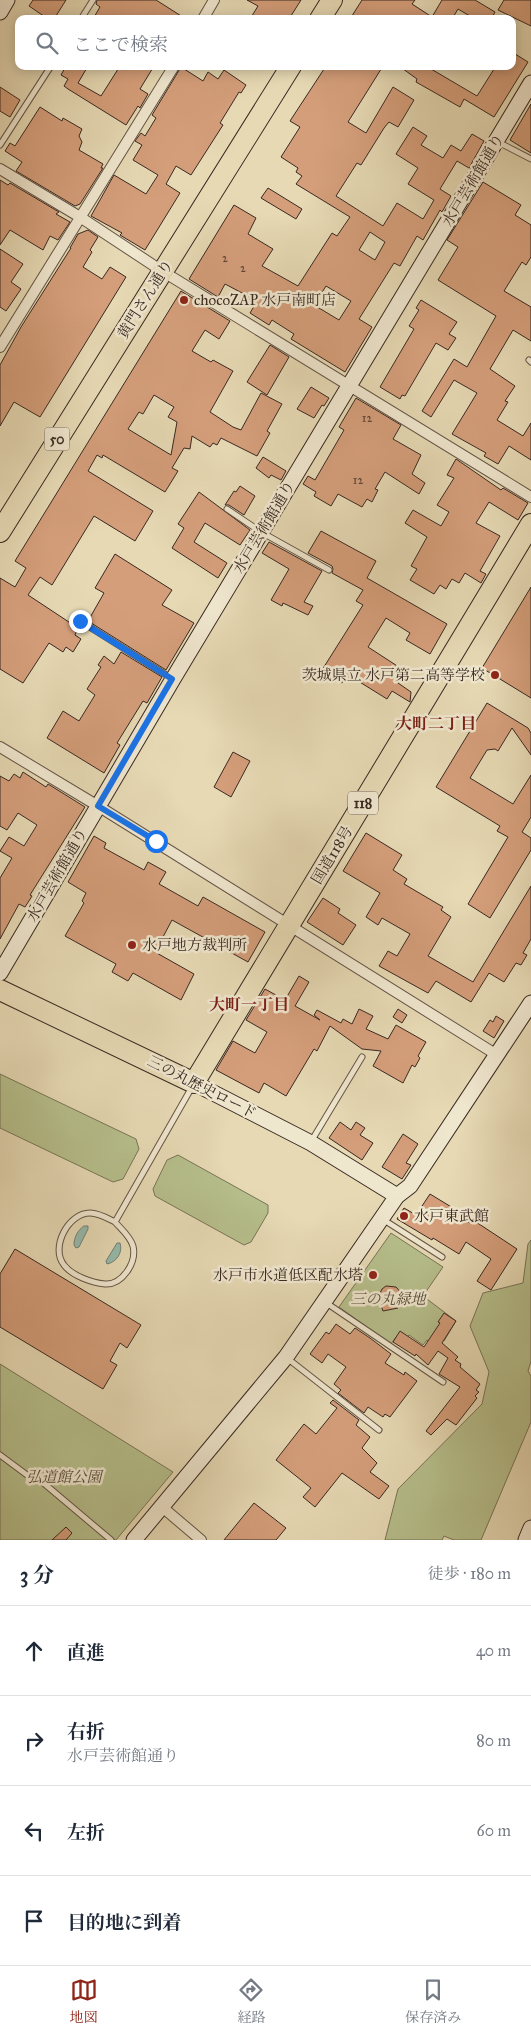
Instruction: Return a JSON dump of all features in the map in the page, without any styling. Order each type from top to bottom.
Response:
[{"type":"highway","points":[[323,15],[332,0]]},
{"type":"highway","name":"黄門さん通り","points":[[0,532],[288,70]]},
{"type":"highway","name":"国道118号","points":[[194,1082],[531,524]]},
{"type":"highway","name":"三の丸歴史ロード","points":[[0,990],[194,1082]]},
{"type":"street","points":[[0,12],[8,0]]},
{"type":"street","points":[[205,15],[214,0]]},
{"type":"street","points":[[0,347],[172,70]]},
{"type":"street","name":"水戸芸術館通り","points":[[0,973],[172,679],[529,91]]},
{"type":"street","points":[[0,169],[162,271],[531,497]]},
{"type":"street","points":[[0,747],[497,1055]]},
{"type":"street","points":[[134,1540],[286,1357],[397,1196],[410,1186],[529,1009]]},
{"type":"street","name":"三の丸歴史ロード","points":[[194,1082],[311,1143],[397,1196]]},
{"type":"street","points":[[161,1506],[201,1540]]},
{"type":"street","points":[[526,1540],[531,1528]]},
{"type":"lane","points":[[84,15],[93,0]]},
{"type":"lane","points":[[0,145],[48,70]]},
{"type":"lane","points":[[497,141],[531,159]]},
{"type":"lane","points":[[227,509],[261,532],[329,570]]},
{"type":"lane","points":[[80,621],[172,679]]},
{"type":"lane","points":[[311,1143],[362,1058]]},
{"type":"lane","points":[[115,1222],[194,1082]]},
{"type":"lane","points":[[89,1213],[102,1215],[115,1222],[128,1236],[133,1246],[133,1259],[121,1279],[111,1284],[98,1283],[79,1276],[64,1266],[60,1254],[61,1240],[67,1225],[76,1216],[89,1213]]},
{"type":"lane","points":[[382,1219],[442,1257]]},
{"type":"lane","points":[[324,1301],[443,1382]]},
{"type":"lane","points":[[286,1357],[379,1430]]},
{"type":"lane","points":[[0,1455],[27,1475],[34,1475],[111,1540]]},
{"type":"green space","points":[[0,1074],[136,1139],[139,1149],[123,1179],[113,1182],[0,1128]]},
{"type":"green space","points":[[178,1155],[268,1205],[268,1213],[251,1242],[244,1245],[155,1196],[153,1189],[167,1160]]},
{"type":"green space","name":"三の丸緑地","points":[[391,1233],[443,1267],[423,1296],[456,1321],[444,1341],[438,1337],[434,1344],[427,1340],[423,1345],[409,1335],[404,1342],[396,1337],[391,1344],[339,1307]]},
{"type":"green space","points":[[531,1240],[531,1361],[528,1371],[531,1376],[531,1422],[481,1540],[454,1540],[444,1536],[442,1540],[385,1540],[398,1489],[482,1404],[489,1372],[470,1326],[483,1293],[523,1283],[528,1244]]},
{"type":"green space","name":"弘道館公園","points":[[0,1364],[173,1472],[116,1540],[0,1540]]},
{"type":"shaded area","points":[[84,1226],[88,1226],[88,1229],[79,1247],[76,1248],[74,1245],[76,1237]]},
{"type":"shaded area","points":[[117,1243],[120,1243],[121,1246],[120,1253],[114,1261],[107,1264],[106,1261]]},
{"type":"building","points":[[33,0],[66,0],[57,15],[42,15],[29,6]]},
{"type":"building","points":[[97,0],[156,0],[180,15],[95,15],[100,7],[96,4]]},
{"type":"building","points":[[247,0],[301,0],[292,15],[252,15],[258,6]]},
{"type":"building","points":[[362,0],[415,0],[412,4],[429,15],[353,15]]},
{"type":"building","points":[[442,0],[475,0],[495,12],[493,15],[468,15],[458,9],[454,15],[433,15]]},
{"type":"building","points":[[504,0],[531,0],[531,26],[516,19],[516,15],[508,15],[498,10]]},
{"type":"building","points":[[516,54],[528,62],[494,117],[464,99],[460,107],[416,82],[417,79],[405,70],[433,70],[477,96],[493,70],[516,70]]},
{"type":"building","points":[[64,70],[86,70],[78,83],[101,96],[117,70],[152,70],[140,89],[148,94],[140,108],[138,106],[126,125],[64,86],[68,79],[61,75]]},
{"type":"building","points":[[179,70],[186,70],[203,81],[208,72],[218,79],[224,70],[246,85],[241,93],[239,92],[220,123],[223,125],[191,175],[176,166],[166,184],[180,193],[145,250],[120,235],[122,233],[91,216],[114,175],[146,194],[158,175],[133,160],[142,145],[135,141],[141,133],[145,136],[156,118],[152,115]]},
{"type":"building","points":[[323,70],[380,70],[348,122],[366,133],[393,87],[414,100],[398,127],[389,122],[384,128],[361,165],[357,163],[336,196],[383,226],[397,203],[423,219],[434,200],[408,184],[418,168],[396,154],[413,127],[427,136],[421,145],[443,158],[451,145],[461,151],[472,134],[484,141],[469,168],[457,161],[440,189],[451,196],[442,212],[440,210],[423,240],[417,236],[400,266],[394,263],[359,319],[372,327],[345,372],[291,339],[294,334],[272,320],[269,325],[250,313],[256,303],[243,296],[244,294],[225,284],[218,297],[189,279],[234,205],[256,218],[248,234],[273,249],[262,266],[298,286],[332,233],[337,236],[350,217],[296,184],[302,176],[296,172],[298,168],[281,157],[300,127],[290,121]],"holes":[[[370,232],[385,242],[375,260],[359,250]],[[326,286],[351,301],[339,320],[314,305]]]},
{"type":"building","points":[[0,87],[20,100],[10,117],[0,111]]},
{"type":"building","points":[[531,104],[531,153],[510,140]]},
{"type":"building","points":[[40,107],[62,121],[63,118],[82,129],[79,136],[82,142],[79,150],[103,164],[101,168],[103,168],[80,204],[75,206],[16,171],[22,162],[5,151],[10,143],[15,146]]},
{"type":"building","points":[[0,180],[8,185],[10,183],[59,212],[56,214],[70,222],[58,240],[50,236],[43,250],[10,230],[0,245]]},
{"type":"building","points":[[483,182],[521,205],[515,215],[531,225],[531,257],[526,265],[522,262],[504,291],[531,307],[531,341],[513,330],[490,369],[515,386],[505,401],[508,402],[497,420],[523,436],[531,423],[531,460],[509,446],[498,464],[484,456],[486,453],[452,434],[477,393],[454,380],[431,417],[422,411],[454,359],[467,367],[496,316],[438,280],[458,247],[447,240]]},
{"type":"building","points":[[268,188],[302,209],[296,219],[261,198]]},
{"type":"building","points":[[88,230],[98,237],[83,267],[102,279],[110,267],[126,277],[40,417],[14,402],[0,426],[0,365],[78,234]]},
{"type":"building","points":[[0,249],[23,264],[11,282],[21,289],[6,311],[0,307]]},
{"type":"building","points":[[181,291],[230,321],[219,339],[205,330],[192,351],[211,362],[213,360],[233,371],[210,412],[233,427],[241,430],[261,393],[282,404],[267,431],[270,433],[257,456],[221,438],[217,445],[213,443],[210,447],[192,436],[190,449],[184,448],[172,468],[178,471],[165,492],[103,455],[102,458],[97,455],[88,471],[153,511],[135,541],[94,516],[52,585],[40,577],[28,595],[78,628],[75,635],[81,639],[73,652],[66,647],[63,652],[49,643],[23,683],[0,669],[0,578],[15,587],[26,568],[15,561]],"holes":[[[154,395],[174,407],[168,417],[177,422],[171,455],[128,429],[139,412],[143,414]]]},
{"type":"building","points":[[421,300],[457,322],[449,334],[456,338],[448,350],[436,343],[405,396],[402,395],[400,399],[380,387],[414,329],[409,326],[419,310],[416,308]]},
{"type":"building","points":[[270,345],[289,357],[267,395],[247,382]]},
{"type":"building","points":[[311,387],[329,398],[314,418],[297,409]]},
{"type":"building","points":[[356,398],[401,425],[393,439],[421,455],[412,474],[425,483],[419,494],[385,472],[375,489],[378,490],[372,502],[367,499],[362,507],[338,494],[331,506],[314,496],[316,492],[303,484],[308,476],[315,480],[344,430],[339,427]]},
{"type":"building","points":[[263,457],[286,471],[281,480],[271,475],[269,478],[256,468]]},
{"type":"building","points":[[456,459],[501,490],[503,488],[528,503],[518,520],[489,502],[476,523],[500,536],[480,571],[486,574],[481,583],[465,573],[459,583],[452,579],[446,589],[440,585],[434,594],[410,580],[417,569],[411,566],[427,537],[405,523],[413,510],[441,526],[449,512],[437,505],[454,478],[447,475]]},
{"type":"building","points":[[240,486],[255,496],[244,515],[229,505],[225,505],[234,491],[236,492]]},
{"type":"building","points":[[199,492],[250,530],[240,545],[205,523],[194,542],[227,563],[218,578],[172,548],[184,528],[178,524]]},
{"type":"building","points":[[321,531],[376,561],[367,578],[447,624],[430,654],[406,640],[410,633],[386,618],[368,647],[405,671],[398,683],[411,692],[410,702],[392,691],[387,699],[350,676],[346,682],[343,680],[342,683],[322,670],[363,605],[356,601],[363,590],[332,573],[332,566],[308,553]]},
{"type":"building","points":[[269,542],[322,571],[304,602],[313,606],[308,615],[283,603],[282,606],[271,600],[289,569],[262,553]]},
{"type":"building","points":[[115,554],[172,590],[162,605],[194,623],[166,670],[88,621],[104,593],[95,588]]},
{"type":"building","points":[[531,587],[531,698],[482,668]]},
{"type":"building","points":[[121,652],[162,677],[147,703],[143,701],[117,743],[120,745],[104,773],[47,738],[63,711],[79,721],[95,695],[87,689],[101,667],[98,665],[104,656],[114,664]]},
{"type":"building","points":[[487,703],[528,728],[531,733],[531,755],[512,728],[498,751],[495,749],[487,750],[470,778],[513,804],[531,775],[531,817],[522,832],[531,838],[531,850],[490,918],[468,904],[508,837],[497,831],[500,826],[436,787]]},
{"type":"building","points":[[233,752],[250,761],[231,797],[214,787]]},
{"type":"building","points":[[23,772],[46,787],[48,784],[85,807],[30,895],[32,896],[25,907],[19,904],[0,939],[0,878],[12,858],[0,851],[9,837],[24,846],[37,825],[18,813],[7,830],[0,826],[0,776],[9,781],[14,774],[20,778]]},
{"type":"building","points":[[366,833],[402,855],[393,870],[407,879],[404,884],[443,907],[441,910],[451,917],[428,956],[473,982],[531,886],[531,939],[523,953],[527,955],[521,965],[516,963],[504,982],[489,973],[471,1002],[436,981],[428,993],[379,966],[388,951],[397,956],[410,934],[382,918],[378,925],[366,917],[380,893],[343,871]]},
{"type":"building","points":[[94,836],[106,843],[104,848],[144,870],[148,862],[166,872],[159,884],[198,906],[203,897],[265,932],[248,962],[172,920],[155,952],[194,974],[181,1000],[133,973],[128,981],[112,972],[116,964],[65,936],[84,903],[82,901],[86,893],[68,882]]},
{"type":"building","points":[[323,898],[340,909],[338,913],[356,925],[343,945],[307,922]]},
{"type":"building","points":[[299,976],[309,982],[295,1006],[320,1020],[314,1015],[317,1010],[341,1023],[343,1019],[352,1024],[359,1009],[373,1016],[366,1029],[388,1039],[396,1025],[426,1042],[418,1056],[420,1058],[415,1067],[412,1065],[403,1083],[373,1066],[381,1051],[362,1049],[330,1026],[317,1051],[314,1049],[286,1096],[264,1083],[259,1093],[216,1070],[233,1041],[255,1053],[267,1032],[246,1020],[265,989],[285,1000]]},
{"type":"building","points":[[398,1009],[407,1015],[402,1023],[393,1017]]},
{"type":"building","points":[[496,1016],[504,1021],[494,1038],[483,1031],[490,1020],[493,1022]]},
{"type":"building","points":[[340,1122],[351,1130],[356,1122],[365,1128],[360,1135],[373,1143],[362,1160],[329,1138]]},
{"type":"building","points":[[403,1134],[418,1144],[406,1163],[411,1165],[402,1179],[382,1167]]},
{"type":"building","points":[[430,1194],[453,1208],[451,1211],[470,1223],[473,1220],[517,1249],[491,1290],[477,1281],[491,1259],[466,1242],[459,1254],[397,1219],[404,1208],[416,1215]]},
{"type":"building","points":[[15,1249],[141,1325],[127,1348],[120,1343],[110,1361],[117,1365],[103,1389],[0,1327],[0,1274]]},
{"type":"building","points":[[386,1286],[396,1287],[402,1294],[402,1299],[398,1308],[383,1311],[378,1297]]},
{"type":"building","points":[[444,1313],[456,1321],[442,1343],[458,1357],[455,1360],[461,1364],[460,1367],[480,1384],[476,1390],[479,1392],[475,1396],[477,1398],[456,1425],[447,1419],[431,1435],[426,1431],[460,1387],[439,1374],[448,1358],[438,1351],[428,1365],[416,1354],[415,1356],[393,1342],[400,1331],[424,1347],[440,1323],[438,1322]]},
{"type":"building","points":[[336,1324],[350,1334],[355,1328],[370,1338],[391,1354],[385,1363],[404,1375],[405,1372],[417,1381],[390,1417],[385,1414],[383,1417],[368,1407],[364,1413],[338,1393],[341,1390],[334,1384],[346,1367],[328,1354],[322,1363],[310,1354],[326,1332],[329,1334]]},
{"type":"building","points":[[333,1400],[359,1420],[356,1425],[370,1437],[362,1448],[377,1463],[370,1472],[389,1486],[379,1499],[342,1473],[315,1507],[303,1497],[311,1488],[276,1460],[304,1424],[316,1434],[337,1408],[330,1403]]},
{"type":"building","points":[[254,1503],[286,1528],[276,1540],[224,1540]]},
{"type":"building","points":[[66,1527],[72,1533],[66,1540],[52,1540]]},
{"type":"place","name":"chocoZAP 水戸南町店","points":[[184,300]]},
{"type":"place","name":"茨城県立 水戸第二高等学校","points":[[495,675]]},
{"type":"place","name":"水戸地方裁判所","points":[[132,945]]},
{"type":"place","name":"水戸東武館","points":[[404,1216]]},
{"type":"place","name":"水戸市水道低区配水塔","points":[[373,1275]]},
{"type":"district","name":"大町二丁目","points":[[436,723]]},
{"type":"district","name":"大町一丁目","points":[[249,1004]]},
{"type":"route","points":[[80,621],[172,679],[98,806],[156,841]]}]
